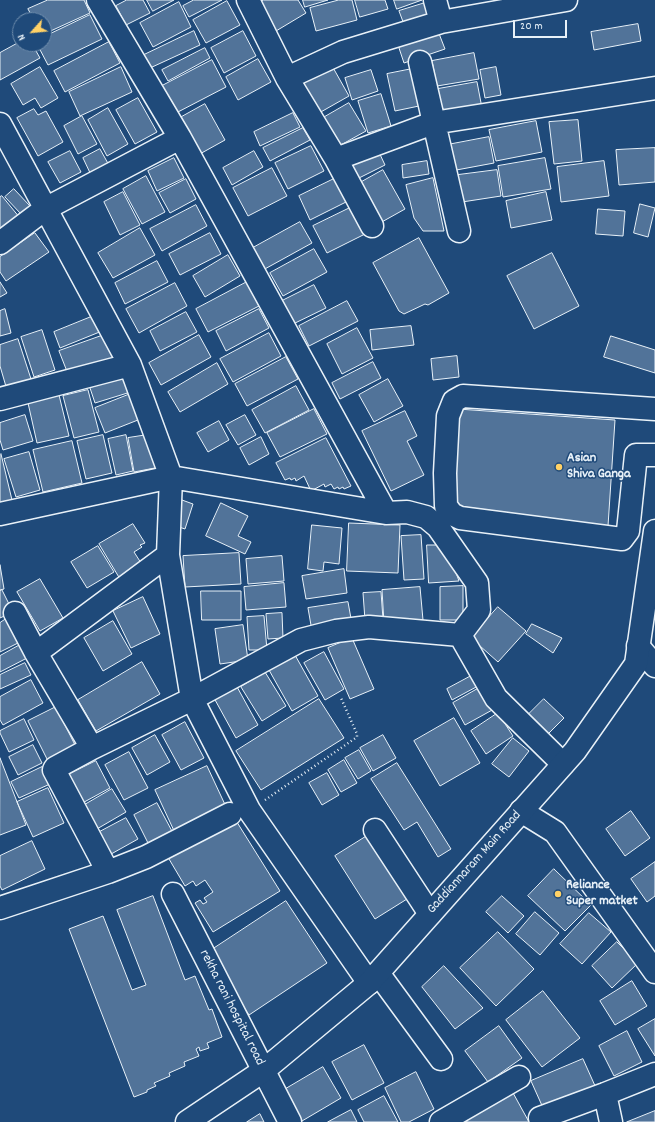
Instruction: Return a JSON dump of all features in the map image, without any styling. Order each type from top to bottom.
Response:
[{"type":"street","points":[[98,0],[180,138],[386,513]]},
{"type":"street","points":[[248,0],[287,78],[336,159],[372,226]]},
{"type":"street","points":[[435,0],[441,22]]},
{"type":"street","points":[[287,78],[343,52],[441,22],[566,0]]},
{"type":"street","points":[[420,62],[459,231]]},
{"type":"street","points":[[336,159],[433,123],[655,88]]},
{"type":"street","points":[[0,124],[130,365],[171,477],[168,555],[192,698],[240,812],[373,978],[441,1059]]},
{"type":"street","points":[[0,243],[45,209],[180,138]]},
{"type":"street","points":[[0,399],[130,365]]},
{"type":"street","points":[[655,409],[463,396],[454,400],[448,416],[445,473],[446,506],[452,514],[460,518],[622,539],[628,531],[636,454],[655,455]]},
{"type":"street","points":[[0,514],[171,477],[386,513],[407,512],[426,517],[438,527],[477,583],[479,610],[460,635]]},
{"type":"street","name":"Gaddiannaram Main Road","points":[[187,1122],[263,1071],[373,978],[575,751],[636,664],[655,531]]},
{"type":"street","points":[[36,653],[168,555]]},
{"type":"street","points":[[15,613],[36,653],[92,748]]},
{"type":"street","points":[[108,872],[54,770],[57,766],[192,698],[301,640],[336,631],[369,627],[460,635]]},
{"type":"street","points":[[460,635],[496,698],[563,764]]},
{"type":"street","points":[[638,646],[655,666]]},
{"type":"street","points":[[521,811],[555,832],[655,972]]},
{"type":"street","points":[[0,908],[108,872],[146,857],[240,812]]},
{"type":"street","points":[[375,830],[430,914]]},
{"type":"street","name":"rekha rani hospital road","points":[[172,894],[290,1122]]},
{"type":"street","points":[[540,1118],[655,1074]]},
{"type":"street","points":[[444,1121],[519,1077]]},
{"type":"street","points":[[605,1094],[611,1122]]},
{"type":"path","points":[[240,812],[357,737],[341,698]]},
{"type":"building","points":[[48,0],[84,0],[90,13],[52,30],[52,12],[30,12],[28,9]]},
{"type":"building","points":[[127,0],[143,0],[150,13],[126,25],[116,6]]},
{"type":"building","points":[[147,0],[174,0],[153,11]]},
{"type":"building","points":[[194,0],[222,0],[189,17],[183,6]]},
{"type":"building","points":[[264,0],[298,0],[306,13],[276,31],[259,3]]},
{"type":"building","points":[[303,0],[328,0],[305,7]]},
{"type":"building","points":[[339,0],[352,0],[357,20],[316,31],[310,8]]},
{"type":"building","points":[[355,0],[385,0],[388,9],[360,17]]},
{"type":"building","points":[[394,0],[422,0],[397,9]]},
{"type":"building","points":[[227,1],[240,25],[206,43],[193,20]]},
{"type":"building","points":[[179,2],[191,27],[153,47],[140,23]]},
{"type":"building","points":[[425,3],[430,18],[405,27],[399,11]]},
{"type":"building","points":[[90,15],[102,39],[48,65],[41,52],[52,52],[52,33]]},
{"type":"building","points":[[638,24],[641,41],[594,50],[591,32]]},
{"type":"building","points":[[194,31],[200,45],[150,68],[144,55]]},
{"type":"building","points":[[243,31],[256,56],[224,73],[211,48]]},
{"type":"building","points":[[438,31],[445,49],[404,63],[398,45]]},
{"type":"building","points":[[109,42],[120,63],[65,92],[54,71]]},
{"type":"building","points":[[12,46],[12,52],[37,52],[40,58],[0,80],[0,53]]},
{"type":"building","points":[[205,48],[210,58],[168,81],[162,70]]},
{"type":"building","points":[[474,53],[479,79],[437,86],[432,61]]},
{"type":"building","points":[[258,59],[271,82],[238,100],[226,77]]},
{"type":"building","points":[[212,60],[226,87],[176,113],[162,86]]},
{"type":"building","points":[[331,64],[349,96],[319,113],[301,82]]},
{"type":"building","points":[[40,67],[58,98],[41,108],[35,98],[23,105],[11,84]]},
{"type":"building","points":[[121,67],[132,92],[80,116],[69,92]]},
{"type":"building","points":[[496,67],[501,95],[485,98],[480,70]]},
{"type":"building","points":[[412,69],[419,106],[395,111],[387,74]]},
{"type":"building","points":[[371,70],[378,91],[352,100],[345,78]]},
{"type":"building","points":[[477,82],[482,108],[443,116],[438,89]]},
{"type":"building","points":[[381,94],[391,126],[368,133],[358,101]]},
{"type":"building","points":[[138,98],[157,132],[135,144],[116,110]]},
{"type":"building","points":[[349,103],[366,131],[339,146],[323,118]]},
{"type":"building","points":[[205,104],[225,140],[198,155],[178,119]]},
{"type":"building","points":[[108,108],[128,144],[107,156],[88,120]]},
{"type":"building","points":[[34,109],[38,115],[46,111],[63,142],[38,156],[17,118]]},
{"type":"building","points":[[293,113],[300,127],[260,146],[254,132]]},
{"type":"building","points":[[82,116],[97,144],[78,154],[64,126]]},
{"type":"building","points":[[578,120],[582,161],[554,164],[549,122]]},
{"type":"building","points":[[536,121],[542,152],[496,161],[489,130]]},
{"type":"building","points":[[303,128],[310,140],[270,161],[263,148]]},
{"type":"building","points":[[489,137],[494,163],[451,171],[447,145]]},
{"type":"building","points":[[311,146],[324,171],[288,189],[275,163]]},
{"type":"building","points":[[377,148],[385,165],[353,181],[345,164]]},
{"type":"building","points":[[655,148],[655,182],[619,185],[616,150]]},
{"type":"building","points":[[100,149],[110,167],[92,177],[83,158]]},
{"type":"building","points":[[70,151],[81,172],[60,183],[48,162]]},
{"type":"building","points":[[254,151],[263,167],[232,185],[223,168]]},
{"type":"building","points":[[174,158],[184,178],[157,191],[148,171]]},
{"type":"building","points":[[545,158],[551,189],[503,197],[498,166]]},
{"type":"building","points":[[427,161],[429,174],[403,178],[402,165]]},
{"type":"building","points":[[604,161],[609,196],[561,202],[557,167]]},
{"type":"building","points":[[272,168],[287,196],[248,216],[233,188]]},
{"type":"building","points":[[383,170],[405,209],[380,223],[358,184]]},
{"type":"building","points":[[497,170],[501,196],[462,202],[458,175]]},
{"type":"building","points":[[146,176],[165,212],[142,224],[123,189]]},
{"type":"building","points":[[338,177],[350,200],[310,220],[299,196]]},
{"type":"building","points":[[433,178],[444,231],[423,231],[414,218],[406,185]]},
{"type":"building","points":[[186,179],[196,199],[170,213],[159,193]]},
{"type":"building","points":[[14,189],[30,206],[21,214],[5,197]]},
{"type":"building","points":[[123,192],[140,225],[120,235],[104,202]]},
{"type":"building","points":[[546,192],[552,220],[511,228],[506,201]]},
{"type":"building","points":[[2,196],[20,218],[0,234],[0,197]]},
{"type":"building","points":[[640,204],[655,208],[648,237],[634,233]]},
{"type":"building","points":[[196,205],[207,226],[162,251],[150,229]]},
{"type":"building","points":[[354,206],[367,233],[327,253],[313,226]]},
{"type":"building","points":[[598,209],[625,211],[623,236],[596,234]]},
{"type":"building","points":[[300,222],[312,243],[263,270],[251,249]]},
{"type":"building","points":[[140,228],[155,255],[113,278],[98,253]]},
{"type":"building","points":[[35,233],[49,252],[6,281],[0,272],[0,257]]},
{"type":"building","points":[[210,233],[221,254],[180,275],[169,254]]},
{"type":"building","points":[[419,238],[449,293],[428,305],[425,304],[404,314],[399,311],[373,263]]},
{"type":"building","points":[[314,249],[327,272],[283,296],[270,273]]},
{"type":"building","points":[[552,253],[579,306],[534,329],[507,276]]},
{"type":"building","points":[[228,255],[240,276],[205,297],[193,276]]},
{"type":"building","points":[[157,261],[168,282],[125,304],[115,283]]},
{"type":"building","points":[[0,282],[7,293],[0,297]]},
{"type":"building","points":[[247,282],[259,306],[208,332],[196,309]]},
{"type":"building","points":[[175,283],[187,306],[139,333],[126,309]]},
{"type":"building","points":[[314,285],[326,308],[291,325],[280,302]]},
{"type":"building","points":[[347,301],[358,321],[309,346],[299,326]]},
{"type":"building","points":[[5,309],[11,333],[0,336],[0,311]]},
{"type":"building","points":[[259,309],[269,328],[226,351],[216,331]]},
{"type":"building","points":[[186,312],[197,332],[160,351],[150,331]]},
{"type":"building","points":[[96,315],[102,331],[60,348],[54,332]]},
{"type":"building","points":[[411,326],[414,345],[372,350],[370,330]]},
{"type":"building","points":[[357,328],[373,358],[342,374],[327,344]]},
{"type":"building","points":[[42,330],[55,370],[34,377],[21,337]]},
{"type":"building","points":[[269,333],[281,356],[233,382],[220,359]]},
{"type":"building","points":[[104,335],[113,358],[68,374],[59,351]]},
{"type":"building","points":[[199,335],[211,357],[161,385],[149,363]]},
{"type":"building","points":[[611,336],[655,350],[655,373],[604,357]]},
{"type":"building","points":[[18,339],[32,382],[7,390],[0,366],[0,345]]},
{"type":"building","points":[[457,356],[459,377],[433,380],[431,359]]},
{"type":"building","points":[[286,357],[298,379],[247,406],[235,384]]},
{"type":"building","points":[[373,362],[381,378],[340,399],[332,383]]},
{"type":"building","points":[[217,363],[228,384],[180,412],[168,392]]},
{"type":"building","points":[[129,375],[134,391],[95,403],[90,388]]},
{"type":"building","points":[[388,379],[403,406],[374,422],[359,395]]},
{"type":"building","points":[[296,386],[309,410],[265,433],[252,410]]},
{"type":"building","points":[[88,390],[99,432],[74,438],[63,396]]},
{"type":"building","points":[[133,393],[143,418],[105,433],[95,408]]},
{"type":"building","points":[[59,395],[69,436],[37,443],[28,403]]},
{"type":"building","points":[[314,409],[327,434],[280,457],[267,433]]},
{"type":"building","points":[[458,409],[615,420],[608,526],[450,505]]},
{"type":"building","points":[[405,411],[417,436],[407,441],[424,475],[391,491],[362,431]]},
{"type":"building","points":[[25,415],[33,441],[3,450],[0,440],[0,423]]},
{"type":"building","points":[[245,415],[256,435],[238,445],[226,425]]},
{"type":"building","points":[[219,421],[229,440],[208,452],[197,433]]},
{"type":"building","points":[[154,434],[160,467],[134,472],[128,438]]},
{"type":"building","points":[[103,435],[112,473],[86,479],[77,441]]},
{"type":"building","points":[[126,435],[133,471],[116,475],[108,439]]},
{"type":"building","points":[[261,437],[269,454],[249,465],[240,448]]},
{"type":"building","points":[[326,438],[351,486],[344,489],[343,487],[339,489],[338,487],[334,489],[331,484],[325,487],[324,484],[311,491],[304,476],[296,481],[295,478],[285,480],[276,463]]},
{"type":"building","points":[[72,441],[82,483],[43,492],[33,450]]},
{"type":"building","points":[[29,452],[40,490],[16,497],[4,459]]},
{"type":"building","points":[[1,454],[12,500],[0,503],[0,455]]},
{"type":"building","points":[[182,500],[193,504],[185,529],[173,525]]},
{"type":"building","points":[[221,503],[248,516],[238,536],[251,542],[245,554],[206,536]]},
{"type":"building","points":[[349,523],[400,525],[398,573],[347,571]]},
{"type":"building","points":[[133,524],[145,543],[140,545],[142,547],[134,552],[143,566],[120,579],[99,544]]},
{"type":"building","points":[[312,525],[342,528],[339,564],[324,562],[323,571],[308,569]]},
{"type":"building","points":[[421,535],[424,579],[404,580],[401,536]]},
{"type":"building","points":[[427,545],[446,545],[459,581],[429,583]]},
{"type":"building","points":[[98,546],[114,572],[87,588],[71,562]]},
{"type":"building","points":[[239,553],[241,584],[185,587],[183,556]]},
{"type":"building","points":[[282,556],[284,581],[248,584],[246,559]]},
{"type":"building","points":[[0,565],[4,589],[0,590]]},
{"type":"building","points":[[344,569],[347,593],[306,599],[302,576]]},
{"type":"building","points":[[40,579],[63,618],[40,631],[17,592]]},
{"type":"building","points":[[284,583],[286,607],[246,610],[244,587]]},
{"type":"building","points":[[463,586],[463,620],[440,620],[440,587]]},
{"type":"building","points":[[420,587],[423,620],[384,623],[382,590]]},
{"type":"building","points":[[2,590],[13,612],[0,618],[0,591]]},
{"type":"building","points":[[201,591],[241,591],[241,620],[202,620]]},
{"type":"building","points":[[381,592],[383,619],[365,620],[363,593]]},
{"type":"building","points":[[143,597],[160,634],[131,648],[113,611]]},
{"type":"building","points":[[348,602],[352,624],[312,631],[308,608]]},
{"type":"building","points":[[498,607],[526,631],[498,662],[471,638]]},
{"type":"building","points":[[282,613],[283,638],[268,639],[266,614]]},
{"type":"building","points":[[264,616],[267,650],[249,650],[247,617]]},
{"type":"building","points":[[6,619],[18,643],[0,652],[0,623]]},
{"type":"building","points":[[113,621],[132,654],[103,671],[84,638]]},
{"type":"building","points":[[532,624],[562,638],[553,653],[526,634]]},
{"type":"building","points":[[243,625],[248,660],[220,664],[215,629]]},
{"type":"building","points":[[352,638],[374,689],[350,699],[328,648]]},
{"type":"building","points":[[20,645],[27,658],[0,672],[0,656]]},
{"type":"building","points":[[324,652],[344,689],[325,700],[304,663]]},
{"type":"building","points":[[295,655],[318,696],[292,711],[269,670]]},
{"type":"building","points":[[142,662],[160,694],[96,731],[78,700]]},
{"type":"building","points":[[25,663],[31,675],[0,689],[0,675]]},
{"type":"building","points":[[265,672],[286,706],[262,721],[241,687]]},
{"type":"building","points":[[473,675],[478,686],[452,700],[447,689]]},
{"type":"building","points":[[31,680],[43,703],[3,725],[0,720],[0,697]]},
{"type":"building","points":[[236,685],[258,725],[236,738],[214,698]]},
{"type":"building","points":[[481,687],[494,709],[465,725],[453,703]]},
{"type":"building","points":[[319,699],[344,738],[261,790],[236,751]]},
{"type":"building","points":[[544,699],[564,718],[545,737],[525,718]]},
{"type":"building","points":[[56,707],[76,747],[48,761],[28,721]]},
{"type":"building","points":[[498,713],[513,736],[486,754],[471,731]]},
{"type":"building","points":[[454,718],[480,763],[440,786],[414,741]]},
{"type":"building","points":[[24,719],[34,740],[9,752],[0,731]]},
{"type":"building","points":[[185,722],[204,758],[181,770],[162,735]]},
{"type":"building","points":[[155,735],[170,762],[147,775],[132,748]]},
{"type":"building","points":[[383,735],[396,758],[373,771],[360,748]]},
{"type":"building","points":[[513,738],[529,751],[509,777],[492,764]]},
{"type":"building","points":[[33,745],[42,763],[18,775],[9,757]]},
{"type":"building","points":[[359,750],[371,771],[358,779],[345,758]]},
{"type":"building","points":[[129,752],[148,788],[124,800],[105,765]]},
{"type":"building","points":[[0,758],[26,825],[0,835]]},
{"type":"building","points":[[344,760],[357,783],[341,792],[328,770]]},
{"type":"building","points":[[96,761],[110,788],[75,807],[60,779]]},
{"type":"building","points":[[397,763],[451,849],[438,857],[417,822],[404,830],[371,779]]},
{"type":"building","points":[[207,766],[228,811],[176,835],[155,790]]},
{"type":"building","points":[[42,767],[50,784],[19,798],[11,782]]},
{"type":"building","points":[[327,773],[339,795],[322,805],[309,783]]},
{"type":"building","points":[[48,788],[64,823],[33,837],[17,802]]},
{"type":"building","points":[[112,789],[126,812],[90,833],[76,810]]},
{"type":"building","points":[[157,803],[173,833],[149,845],[134,815]]},
{"type":"building","points":[[631,811],[650,838],[625,856],[606,829]]},
{"type":"building","points":[[126,818],[138,839],[104,858],[92,836]]},
{"type":"building","points":[[235,819],[280,891],[213,932],[195,903],[200,900],[203,904],[207,902],[204,898],[213,892],[205,880],[196,886],[193,881],[185,886],[169,859]]},
{"type":"building","points":[[367,836],[407,899],[375,919],[335,856]]},
{"type":"building","points":[[32,841],[45,869],[2,890],[0,886],[0,856]]},
{"type":"building","points":[[655,862],[655,896],[647,902],[631,879]]},
{"type":"building","points":[[554,869],[591,905],[565,931],[528,896]]},
{"type":"building","points":[[153,896],[185,980],[195,976],[209,1010],[212,1009],[222,1037],[207,1043],[209,1048],[200,1051],[199,1047],[196,1049],[199,1056],[184,1062],[185,1066],[169,1073],[170,1076],[154,1083],[156,1086],[147,1090],[147,1092],[134,1097],[69,929],[103,916],[132,990],[146,985],[117,910]]},
{"type":"building","points":[[502,896],[524,916],[508,933],[486,912]]},
{"type":"building","points":[[286,901],[327,963],[249,1015],[207,953]]},
{"type":"building","points":[[535,912],[559,933],[540,955],[516,934]]},
{"type":"building","points":[[589,913],[611,932],[582,964],[560,944]]},
{"type":"building","points":[[498,932],[534,969],[496,1006],[460,968]]},
{"type":"building","points":[[617,942],[638,963],[612,988],[592,966]]},
{"type":"building","points":[[444,966],[483,1008],[455,1029],[422,987]]},
{"type":"building","points":[[632,981],[647,1006],[615,1025],[600,1001]]},
{"type":"building","points":[[543,991],[580,1038],[542,1067],[506,1020]]},
{"type":"building","points":[[655,1019],[655,1056],[638,1029]]},
{"type":"building","points":[[499,1026],[522,1058],[488,1082],[465,1051]]},
{"type":"building","points":[[627,1031],[642,1062],[614,1076],[599,1046]]},
{"type":"building","points":[[364,1045],[384,1083],[352,1100],[332,1062]]},
{"type":"building","points":[[583,1059],[596,1088],[544,1110],[531,1081]]},
{"type":"building","points":[[323,1067],[341,1098],[302,1121],[284,1090]]},
{"type":"building","points":[[416,1072],[434,1109],[409,1122],[401,1122],[385,1088]]},
{"type":"building","points":[[512,1091],[529,1122],[467,1122],[464,1116]]},
{"type":"building","points":[[384,1096],[398,1122],[364,1122],[358,1110]]},
{"type":"building","points":[[351,1110],[357,1122],[328,1122]]},
{"type":"building","points":[[655,1111],[655,1122],[627,1122]]},
{"type":"building","points":[[260,1114],[264,1122],[247,1122]]},
{"type":"place","name":"Asian Shiva Ganga","points":[[559,467]]},
{"type":"place","name":"Reliance Super matket","points":[[558,894]]}]
